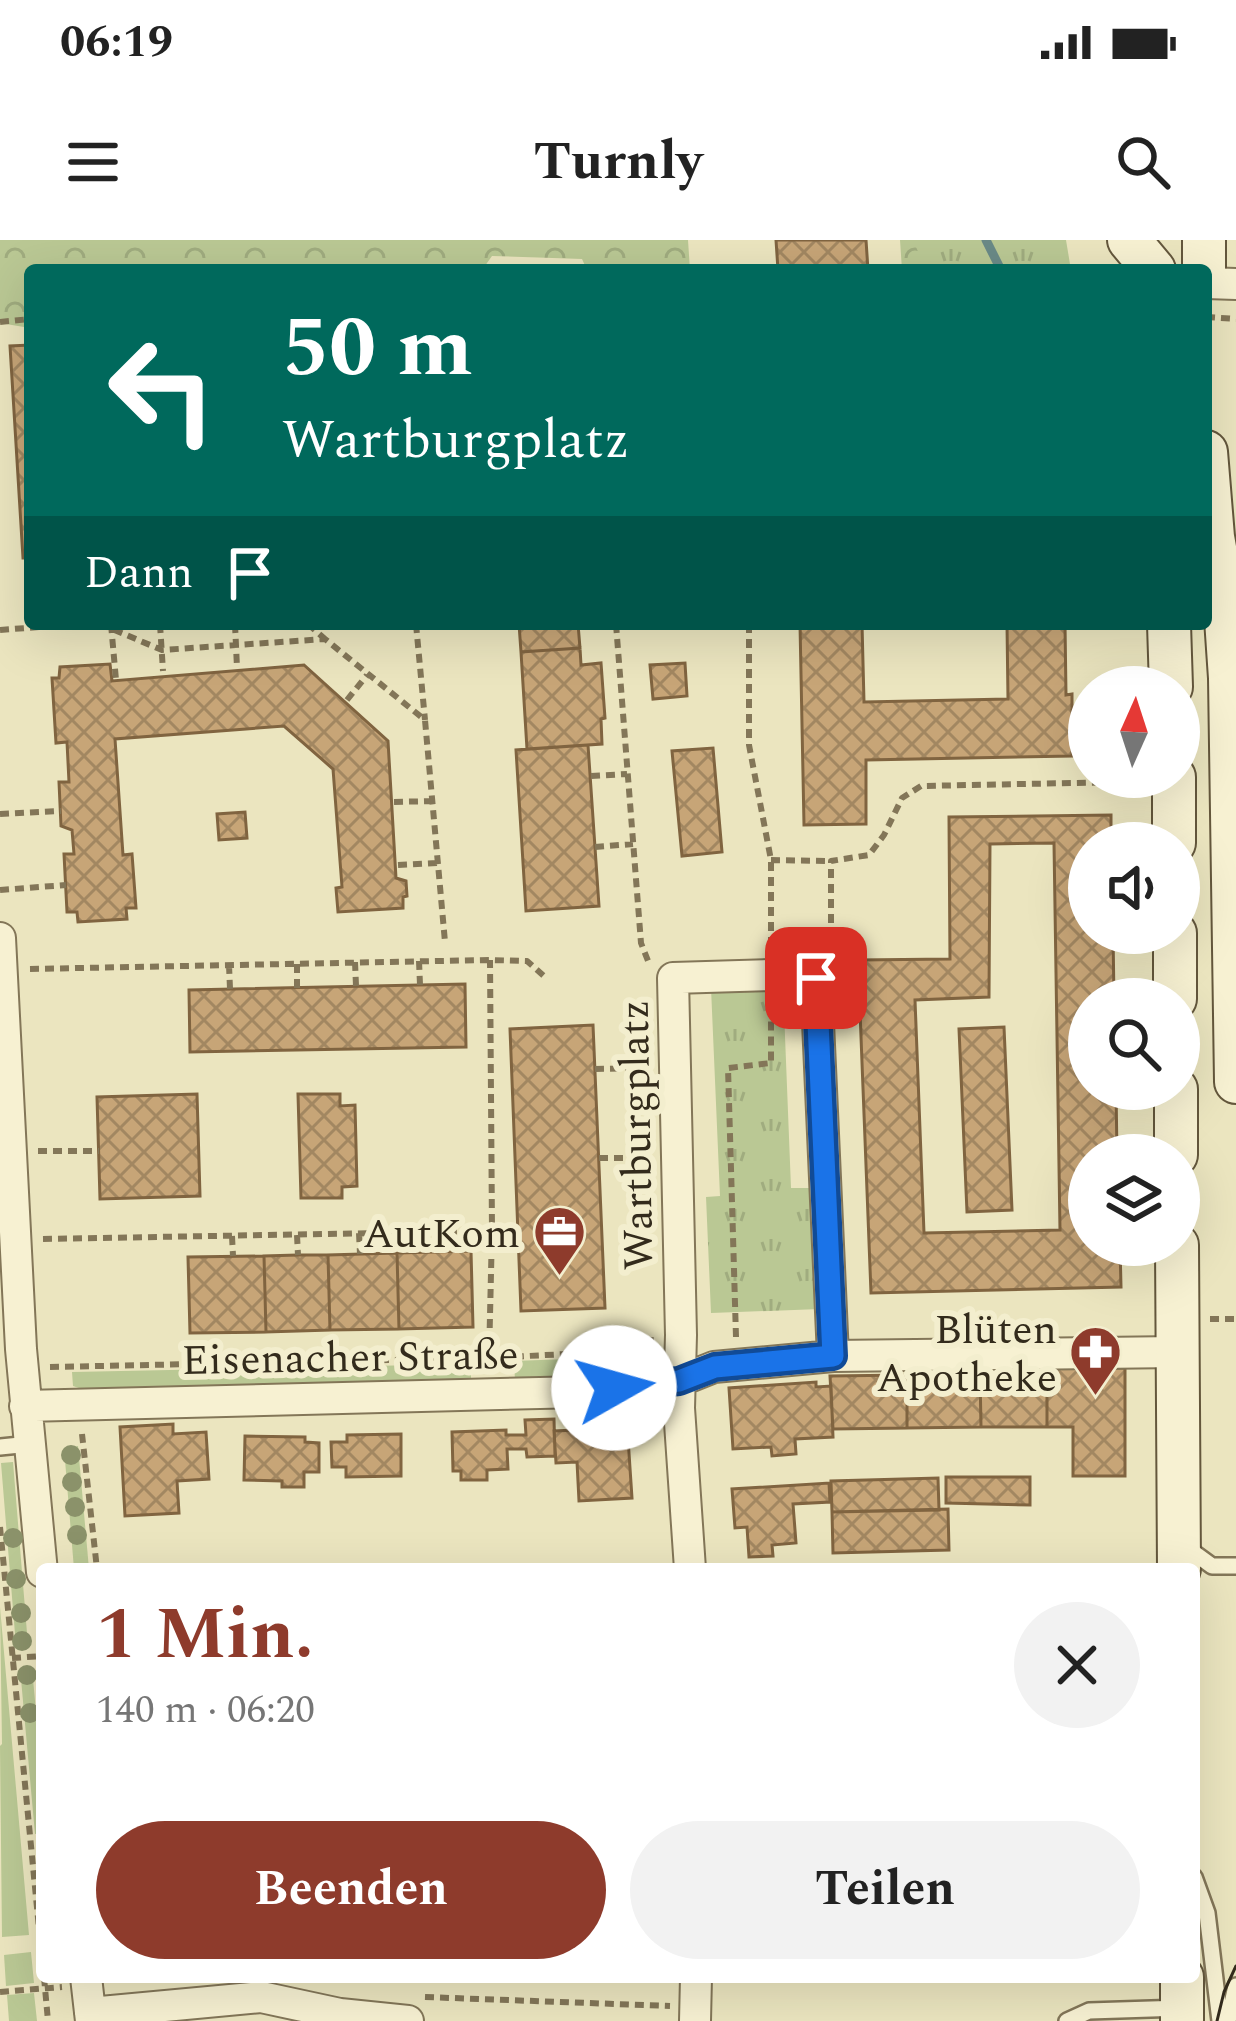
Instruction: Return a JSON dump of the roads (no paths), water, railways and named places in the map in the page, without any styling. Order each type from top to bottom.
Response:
[{"type":"main road","points":[[1129,240],[1149,264]]},
{"type":"main road","points":[[1212,525],[1225,604],[1230,678],[1236,1082]]},
{"type":"main road","points":[[1169,630],[1170,666]]},
{"type":"main road","points":[[1177,1266],[1179,1555]]},
{"type":"street","points":[[0,938],[26,1406],[15,1445],[40,1563]]},
{"type":"street","name":"Wartburgplatz","points":[[690,1563],[679,1381],[673,978],[816,978],[833,1356]]},
{"type":"street","name":"Eisenacher Straße","points":[[26,1406],[582,1392],[679,1381],[715,1367],[833,1356],[1178,1352]]},
{"type":"street","points":[[87,1983],[90,2017],[261,1997],[372,2019],[410,2009]]},
{"type":"street","points":[[683,2014],[693,1983]]},
{"type":"lane","points":[[1179,1555],[1211,1566],[1236,1566]]},
{"type":"lane","points":[[1199,2010],[1207,1913],[1200,1894]]},
{"type":"lane","points":[[1067,2021],[1089,2011],[1199,2010],[1236,1986]]},
{"type":"waterway","points":[[986,240],[998,264]]},
{"type":"tram line","points":[[1217,2021],[1236,1966]]},
{"type":"place","name":"AutKom","points":[[559,1278]]},
{"type":"place","name":"Blüten Apotheke","points":[[1096,1398]]}]
